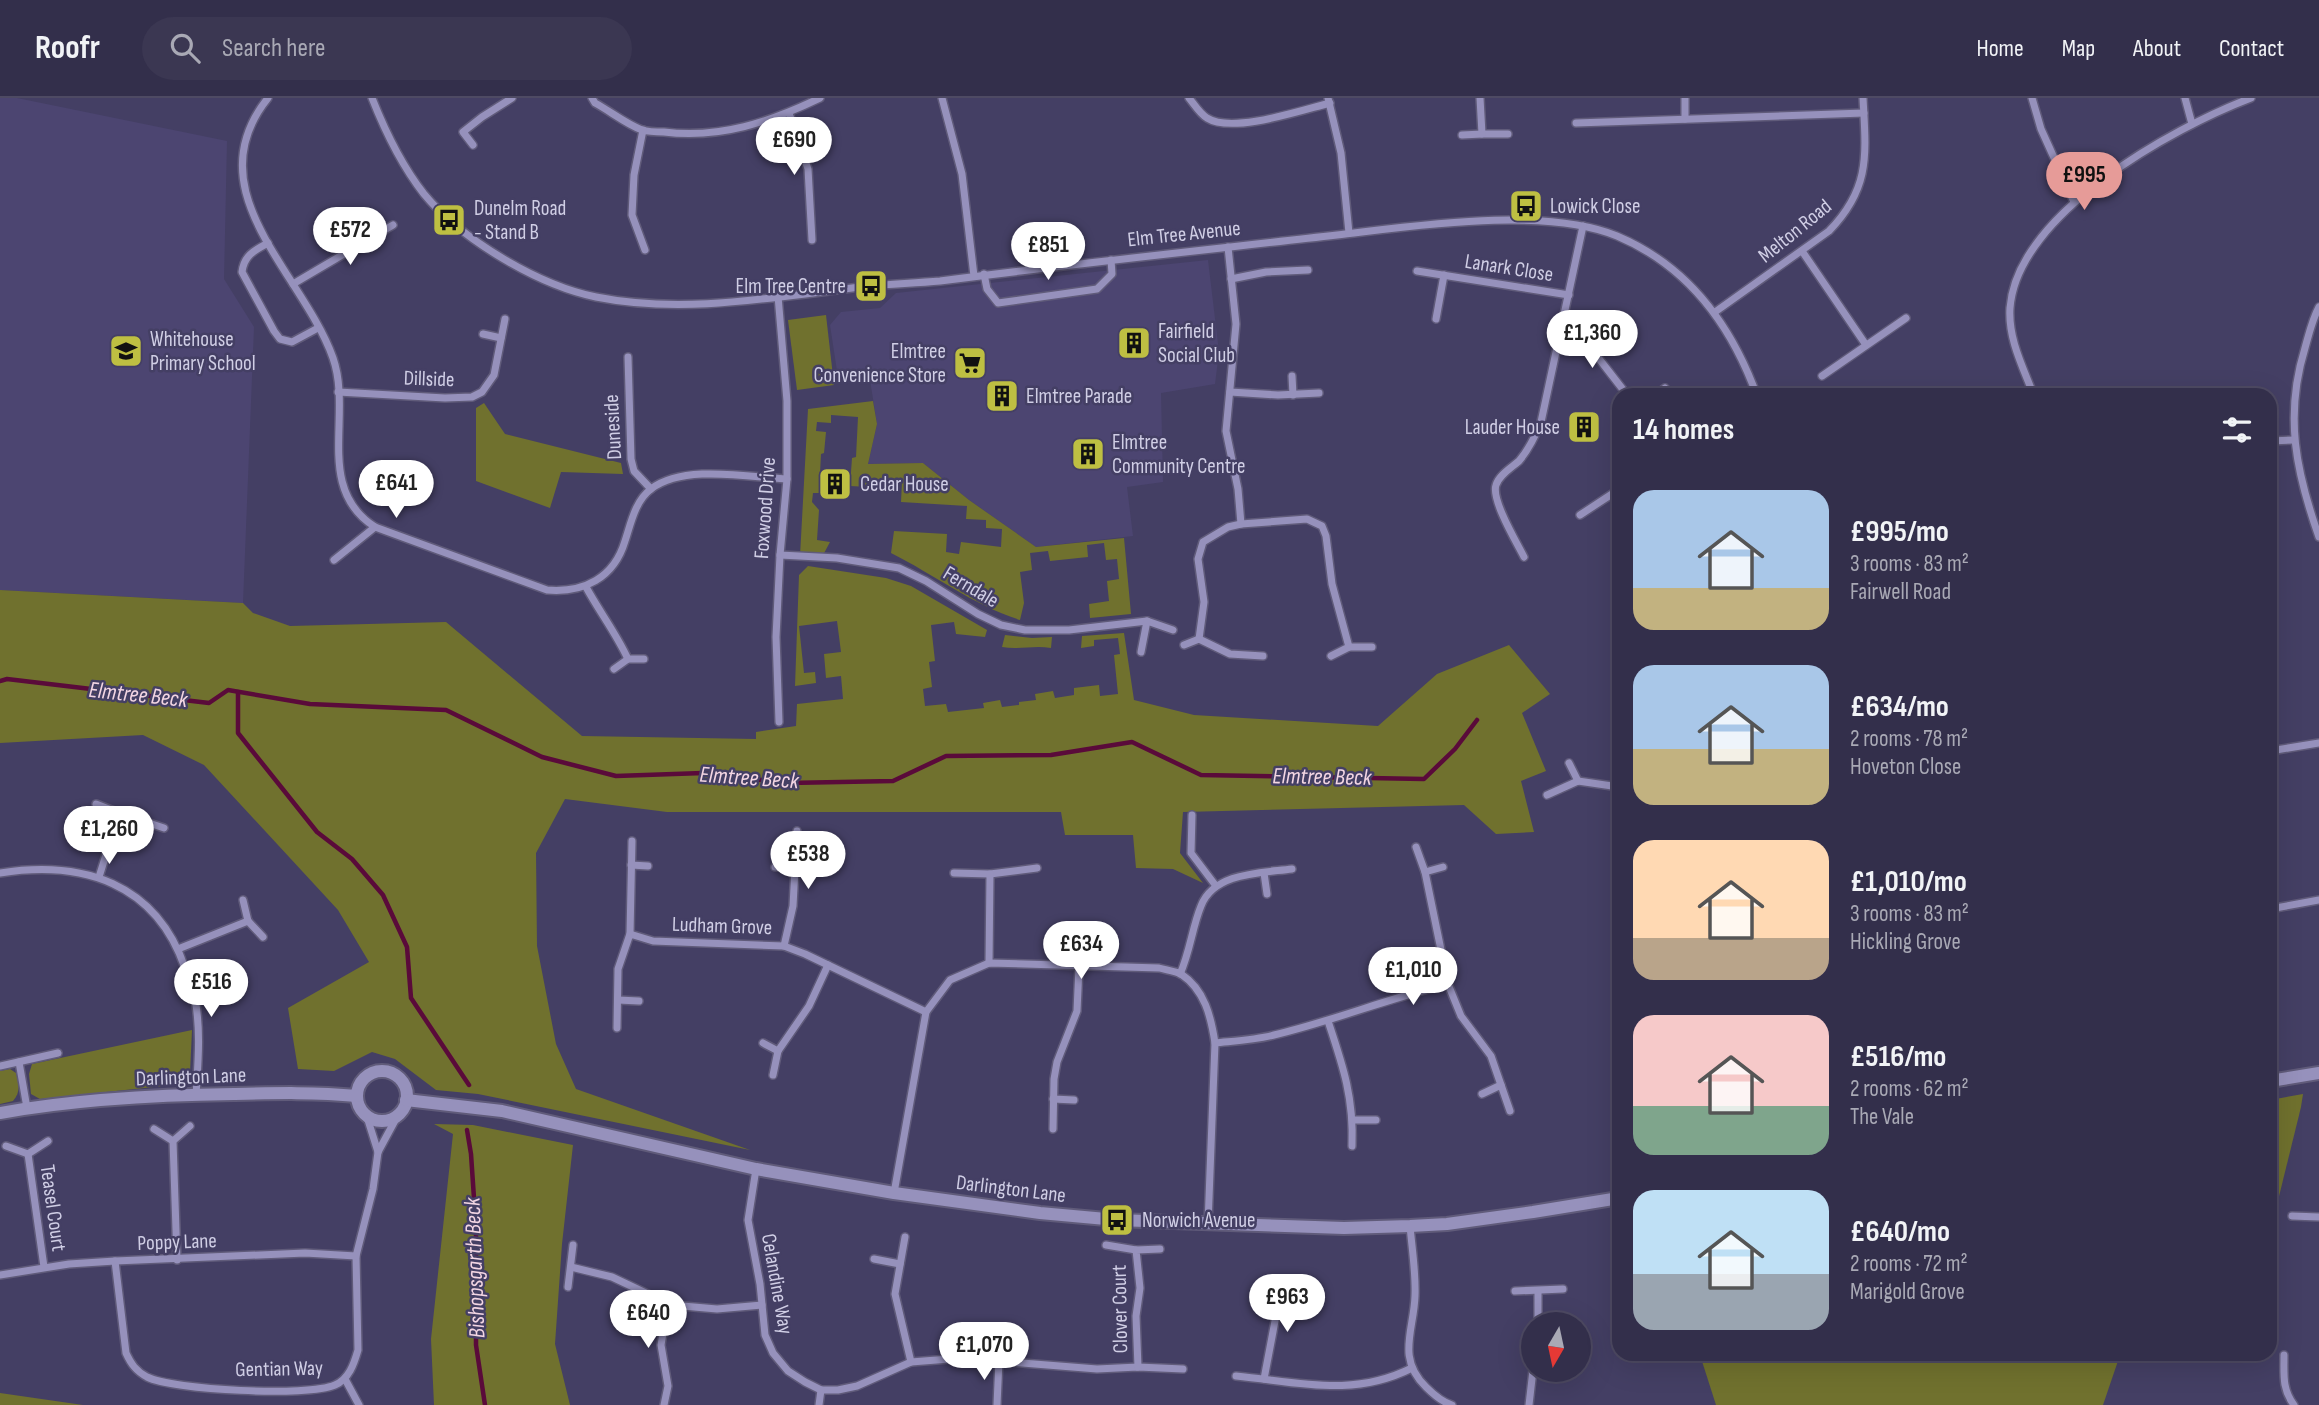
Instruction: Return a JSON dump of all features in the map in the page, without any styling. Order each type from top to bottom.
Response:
[{"type":"street","points":[[268,98],[258,110],[247,133],[242,159],[243,185],[249,206],[268,243],[334,360],[343,489],[355,511],[374,527],[547,590],[561,591],[586,587],[608,573],[617,561],[641,499],[650,489],[666,481],[685,475],[710,474],[787,479]]},
{"type":"street","name":"Elm Tree Avenue","points":[[372,98],[383,127],[424,194],[449,219],[518,267],[551,283],[594,297],[629,302],[698,304],[1349,233],[1525,220],[1583,226],[1613,234],[1666,262],[1715,312],[1749,373],[1754,388]]},
{"type":"street","points":[[473,145],[463,132],[512,98]]},
{"type":"street","points":[[592,98],[595,103],[643,130],[706,135],[747,127],[789,113],[820,98]]},
{"type":"street","points":[[942,98],[962,174],[974,275]]},
{"type":"street","points":[[1189,98],[1207,118],[1225,124],[1253,121],[1329,101],[1341,153],[1349,233]]},
{"type":"street","points":[[1480,98],[1482,134]]},
{"type":"street","points":[[1685,98],[1685,119]]},
{"type":"street","name":"Melton Road","points":[[1715,312],[1829,231],[1845,215],[1862,179],[1863,98]]},
{"type":"street","points":[[2032,98],[2042,129],[2074,202]]},
{"type":"street","points":[[2185,98],[2192,124]]},
{"type":"street","points":[[2031,388],[2011,330],[2012,292],[2020,270],[2032,251],[2074,202],[2118,168],[2192,124],[2252,98]]},
{"type":"street","points":[[789,113],[808,169],[812,240]]},
{"type":"street","points":[[1576,123],[1864,113]]},
{"type":"street","points":[[643,130],[634,175],[632,215],[645,250]]},
{"type":"street","points":[[1462,135],[1508,134]]},
{"type":"street","points":[[367,220],[377,235]]},
{"type":"street","points":[[293,284],[393,225]]},
{"type":"street","points":[[1524,557],[1497,499],[1495,487],[1500,477],[1518,462],[1533,443],[1541,422],[1583,226]]},
{"type":"street","points":[[268,243],[248,255],[242,272],[274,331],[280,339],[292,342],[318,328]]},
{"type":"street","points":[[1227,247],[1236,324],[1226,431],[1238,489],[1241,524]]},
{"type":"street","points":[[1802,251],[1866,345]]},
{"type":"street","points":[[984,274],[987,289],[998,303],[1097,289],[1112,274],[1111,260]]},
{"type":"street","points":[[1231,279],[1266,272],[1308,270]]},
{"type":"street","name":"Lanark Close","points":[[1417,271],[1569,295]]},
{"type":"street","name":"Lanark Close","points":[[1436,318],[1444,275]]},
{"type":"street","name":"Foxwood Drive","points":[[778,296],[787,401],[787,479],[776,637],[779,723]]},
{"type":"street","points":[[2318,311],[2299,368],[2293,402],[2294,440],[2301,481],[2319,537]]},
{"type":"street","points":[[1822,376],[1906,318]]},
{"type":"street","name":"Dillside","points":[[338,392],[472,397],[482,392],[494,375],[505,319]]},
{"type":"street","points":[[483,334],[501,338]]},
{"type":"street","points":[[1559,340],[1594,351],[1622,388]]},
{"type":"street","name":"Duneside","points":[[628,357],[631,459],[634,471],[650,489]]},
{"type":"street","points":[[1292,376],[1293,395]]},
{"type":"street","points":[[1230,392],[1293,395],[1319,393]]},
{"type":"street","points":[[2277,441],[2294,440]]},
{"type":"street","points":[[1580,515],[1612,494]]},
{"type":"street","points":[[1199,639],[1204,602],[1198,559],[1203,541],[1228,527],[1241,524],[1307,519],[1322,526],[1326,536],[1332,584],[1349,647]]},
{"type":"street","points":[[334,560],[374,527]]},
{"type":"street","name":"Ferndale","points":[[780,555],[837,558],[899,568],[926,581],[978,614],[1001,625],[1025,630],[1069,630],[1147,621],[1173,629]]},
{"type":"street","points":[[586,587],[619,638],[628,659]]},
{"type":"street","points":[[1141,652],[1147,621]]},
{"type":"street","points":[[1184,645],[1199,639],[1230,654],[1263,656]]},
{"type":"street","points":[[1331,656],[1349,647],[1372,647]]},
{"type":"street","points":[[614,669],[628,659],[644,659]]},
{"type":"street","points":[[2277,750],[2319,743]]},
{"type":"street","points":[[1569,763],[1578,781]]},
{"type":"street","points":[[1547,795],[1578,781],[1612,785]]},
{"type":"street","points":[[96,804],[164,828]]},
{"type":"street","points":[[99,877],[120,813]]},
{"type":"street","points":[[1192,815],[1191,853],[1216,886]]},
{"type":"street","points":[[784,946],[793,906],[797,831]]},
{"type":"street","points":[[617,1028],[618,969],[629,934],[632,841]]},
{"type":"street","points":[[1416,847],[1425,872],[1448,984],[1461,1016],[1491,1056],[1510,1111]]},
{"type":"street","points":[[631,865],[648,866]]},
{"type":"street","points":[[775,867],[796,867]]},
{"type":"street","points":[[954,873],[990,874],[1037,867]]},
{"type":"street","points":[[1425,872],[1443,867]]},
{"type":"street","points":[[0,873],[51,869],[99,877],[135,896],[154,913],[178,949],[194,996],[199,1052],[196,1095]]},
{"type":"street","points":[[1180,974],[1202,903],[1216,886],[1235,878],[1292,869]]},
{"type":"street","points":[[1264,873],[1268,894]]},
{"type":"street","points":[[989,963],[990,874]]},
{"type":"street","points":[[243,900],[248,921],[263,937]]},
{"type":"street","points":[[2277,908],[2319,900]]},
{"type":"street","points":[[178,949],[248,921]]},
{"type":"street","name":"Ludham Grove","points":[[629,934],[653,941],[784,946],[926,1012]]},
{"type":"street","points":[[894,1193],[926,1012],[950,980],[989,963],[1159,968],[1180,974],[1199,993],[1210,1015],[1215,1043],[1208,1224]]},
{"type":"street","points":[[773,1075],[778,1051],[809,1006],[828,965]]},
{"type":"street","points":[[1053,1129],[1057,1062],[1077,1011],[1079,967]]},
{"type":"street","points":[[1215,1043],[1271,1036],[1328,1021],[1397,996],[1448,984]]},
{"type":"street","points":[[618,1000],[639,1001]]},
{"type":"street","points":[[1328,1021],[1347,1078],[1353,1120],[1352,1146]]},
{"type":"street","points":[[763,1043],[778,1051]]},
{"type":"street","points":[[0,1066],[58,1053]]},
{"type":"street","points":[[19,1062],[27,1108]]},
{"type":"street","points":[[381,1071],[390,1073],[401,1081],[406,1100],[378,1152],[357,1096],[363,1079],[381,1071]]},
{"type":"street","points":[[2277,1081],[2319,1073]]},
{"type":"street","points":[[1482,1094],[1502,1086]]},
{"type":"street","name":"Darlington Lane","points":[[0,1112],[105,1100],[196,1095],[321,1093],[357,1096]]},
{"type":"street","points":[[1053,1099],[1074,1100]]},
{"type":"street","name":"Darlington Lane","points":[[406,1100],[502,1111],[756,1169],[894,1193],[1050,1214],[1208,1224],[1343,1228],[1459,1222],[1612,1199]]},
{"type":"street","points":[[367,1117],[386,1121],[398,1115]]},
{"type":"street","points":[[1353,1120],[1376,1120]]},
{"type":"street","points":[[173,1141],[190,1126]]},
{"type":"street","points":[[154,1129],[173,1141]]},
{"type":"street","name":"Teasel Court","points":[[28,1154],[48,1141]]},
{"type":"street","points":[[173,1141],[177,1260]]},
{"type":"street","name":"Teasel Court","points":[[6,1146],[28,1154]]},
{"type":"street","name":"Gentian Way","points":[[116,1261],[126,1353],[131,1366],[146,1377],[166,1383],[282,1391],[319,1389],[335,1385],[345,1379],[354,1365],[358,1350],[356,1256],[373,1189],[378,1152]]},
{"type":"street","name":"Teasel Court","points":[[28,1154],[44,1267]]},
{"type":"street","name":"Celandine Way","points":[[756,1169],[748,1220],[765,1335],[773,1353],[788,1371],[821,1390]]},
{"type":"street","points":[[2292,1216],[2319,1217]]},
{"type":"street","points":[[1410,1226],[1415,1295],[1408,1351],[1419,1381],[1448,1405]]},
{"type":"street","points":[[905,1237],[895,1294],[911,1362]]},
{"type":"street","points":[[568,1287],[573,1245]]},
{"type":"street","name":"Clover Court","points":[[1106,1245],[1136,1250],[1160,1249]]},
{"type":"street","name":"Clover Court","points":[[1136,1250],[1140,1288],[1136,1316],[1138,1367]]},
{"type":"street","name":"Poppy Lane","points":[[0,1275],[44,1267],[116,1261],[305,1253],[356,1256]]},
{"type":"street","points":[[874,1259],[900,1264]]},
{"type":"street","points":[[571,1267],[612,1277],[671,1305],[717,1309],[762,1305]]},
{"type":"street","points":[[1264,1379],[1282,1284]]},
{"type":"street","points":[[1515,1292],[1563,1289]]},
{"type":"street","points":[[1538,1290],[1538,1312]]},
{"type":"street","points":[[664,1405],[668,1386],[661,1345],[671,1305]]},
{"type":"street","points":[[1277,1309],[1304,1314]]},
{"type":"street","points":[[2284,1356],[2283,1382],[2294,1405]]},
{"type":"street","points":[[819,1405],[821,1390],[857,1386],[911,1362],[962,1358],[1097,1369],[1184,1369]]},
{"type":"street","points":[[997,1405],[999,1360]]},
{"type":"street","points":[[1236,1376],[1322,1387],[1347,1387],[1371,1384],[1412,1368]]},
{"type":"street","points":[[345,1379],[359,1405]]},
{"type":"street","points":[[1529,1405],[1532,1382]]},
{"type":"shaded area","name":"Whitehouse Primary School","points":[[0,98],[17,98],[227,141],[224,279],[254,327],[243,603],[0,590]]},
{"type":"shaded area","points":[[1208,260],[1219,352],[1215,384],[1161,393],[1163,482],[1127,487],[1133,536],[1036,547],[969,500],[923,463],[868,464],[877,424],[870,380],[839,384],[830,325],[841,312],[880,308],[896,293]]},
{"type":"shaded area","points":[[826,315],[834,385],[797,390],[788,320]]},
{"type":"shaded area","points":[[873,401],[877,424],[868,464],[923,463],[969,500],[1036,547],[1124,538],[1131,614],[1090,618],[1089,604],[1109,601],[1107,581],[1119,579],[1117,559],[1106,560],[1104,543],[1087,545],[1088,557],[1050,561],[1048,551],[1030,553],[1032,570],[1020,572],[1024,603],[1020,620],[970,598],[891,553],[894,531],[947,534],[946,552],[959,554],[961,542],[1001,547],[1002,529],[986,528],[986,520],[966,519],[967,506],[901,502],[902,482],[889,482],[888,488],[850,486],[852,458],[856,457],[858,417],[831,415],[831,423],[817,422],[816,431],[826,432],[824,453],[821,454],[819,493],[813,493],[812,502],[819,510],[817,540],[830,542],[822,557],[800,556],[808,409]]},
{"type":"shaded area","points":[[484,403],[505,434],[621,463],[623,474],[561,472],[550,508],[476,481],[476,408]]},
{"type":"shaded area","points":[[808,566],[886,578],[911,586],[987,630],[985,637],[956,634],[954,622],[931,625],[935,661],[929,662],[932,687],[923,689],[925,706],[946,704],[948,712],[984,708],[983,703],[1000,700],[1002,707],[1019,705],[1019,702],[1036,700],[1035,694],[1053,691],[1055,698],[1074,695],[1074,688],[1099,685],[1100,696],[1118,694],[1114,655],[1120,654],[1118,638],[1094,640],[1094,646],[1081,648],[1082,636],[1124,633],[1134,700],[1194,715],[1378,726],[1437,674],[1509,645],[1550,694],[1522,713],[1546,771],[1521,781],[1534,832],[1496,834],[1464,805],[1183,812],[1180,853],[1203,883],[1173,869],[1136,868],[1133,835],[1065,835],[1061,812],[667,812],[565,799],[536,853],[537,946],[556,1044],[576,1089],[750,1150],[478,1094],[436,1090],[395,1059],[372,1052],[334,1071],[298,1069],[288,1008],[369,962],[338,910],[204,765],[143,735],[0,743],[0,590],[243,603],[253,613],[290,626],[446,622],[582,736],[756,739],[756,732],[796,726],[797,704],[843,699],[841,676],[826,678],[824,654],[841,652],[837,621],[799,626],[804,673],[815,672],[816,683],[795,686],[799,575]]},
{"type":"shaded area","points":[[1005,635],[1052,637],[1051,648],[1002,647]]},
{"type":"shaded area","points":[[192,1030],[190,1073],[182,1084],[40,1099],[31,1094],[29,1074],[32,1064]]},
{"type":"shaded area","points":[[10,1069],[16,1073],[16,1098],[0,1104],[0,1071]]},
{"type":"shaded area","points":[[2303,1094],[2277,1205],[2277,1099]]},
{"type":"shaded area","points":[[434,1124],[473,1125],[573,1145],[555,1344],[570,1405],[434,1405],[431,1339],[453,1134]]},
{"type":"shaded area","points":[[1702,1361],[2118,1361],[2103,1405],[1716,1405]]},
{"type":"shaded area","points":[[0,1393],[83,1405],[0,1405]]},
{"type":"waterway","name":"Elmtree Beck","points":[[0,681],[7,679],[209,703],[228,690],[310,704],[446,710],[542,757],[616,776],[703,773],[788,783],[893,781],[946,756],[1051,755],[1132,742],[1201,775],[1424,779],[1455,749],[1477,720]]},
{"type":"waterway","name":"Bishopsgarth Beck","points":[[238,692],[238,733],[317,832],[352,859],[383,895],[407,947],[411,998],[469,1085]]},
{"type":"waterway","name":"Bishopsgarth Beck","points":[[467,1130],[476,1228],[476,1345],[485,1405]]},
{"type":"place","name":"Lowick Close","points":[[1526,206]]},
{"type":"place","name":"Dunelm Road - Stand B","points":[[449,220]]},
{"type":"place","name":"Elm Tree Centre","points":[[871,286]]},
{"type":"place","name":"Fairfield Social Club","points":[[1134,343]]},
{"type":"place","name":"Whitehouse Primary School","points":[[126,351]]},
{"type":"place","name":"Elmtree Convenience Store","points":[[970,363]]},
{"type":"place","name":"Elmtree Parade","points":[[1002,396]]},
{"type":"place","name":"Lauder House","points":[[1584,427]]},
{"type":"place","name":"Elmtree Community Centre","points":[[1088,454]]},
{"type":"place","name":"Cedar House","points":[[835,484]]},
{"type":"place","name":"Norwich Avenue","points":[[1117,1220]]}]
